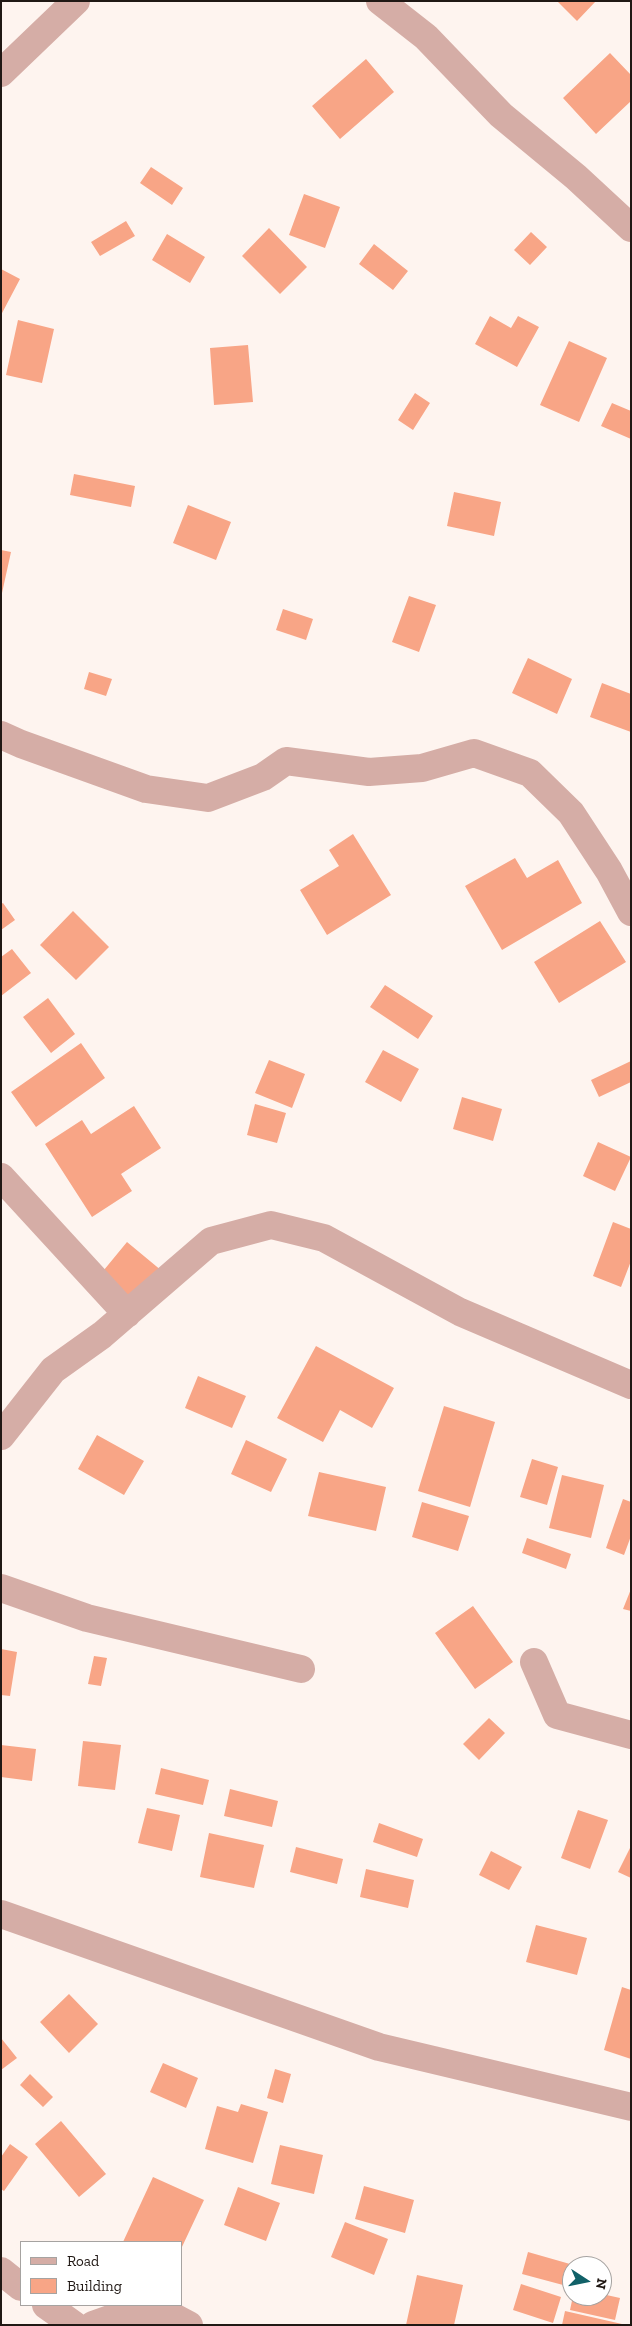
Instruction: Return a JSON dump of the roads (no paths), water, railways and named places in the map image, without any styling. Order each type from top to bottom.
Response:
[{"type":"street","points":[[1,73],[76,1]]},
{"type":"street","points":[[380,1],[426,36],[501,115],[576,177],[631,228]]},
{"type":"street","points":[[1,735],[146,789],[208,798],[263,777],[286,761],[368,772],[422,768],[474,753],[530,773],[571,813],[609,871],[631,912]]},
{"type":"street","points":[[1,1177],[127,1314]]},
{"type":"street","points":[[1,1436],[53,1370],[102,1335],[211,1241],[271,1225],[324,1238],[460,1312],[631,1385]]},
{"type":"street","points":[[1,1588],[87,1618],[301,1669]]},
{"type":"street","points":[[534,1662],[557,1714],[631,1735]]},
{"type":"street","points":[[1,1914],[378,2047],[631,2108]]},
{"type":"street","points":[[1,2271],[20,2286]]},
{"type":"street","points":[[47,2306],[74,2325]]},
{"type":"street","points":[[93,2325],[124,2314],[172,2316],[189,2325]]}]
